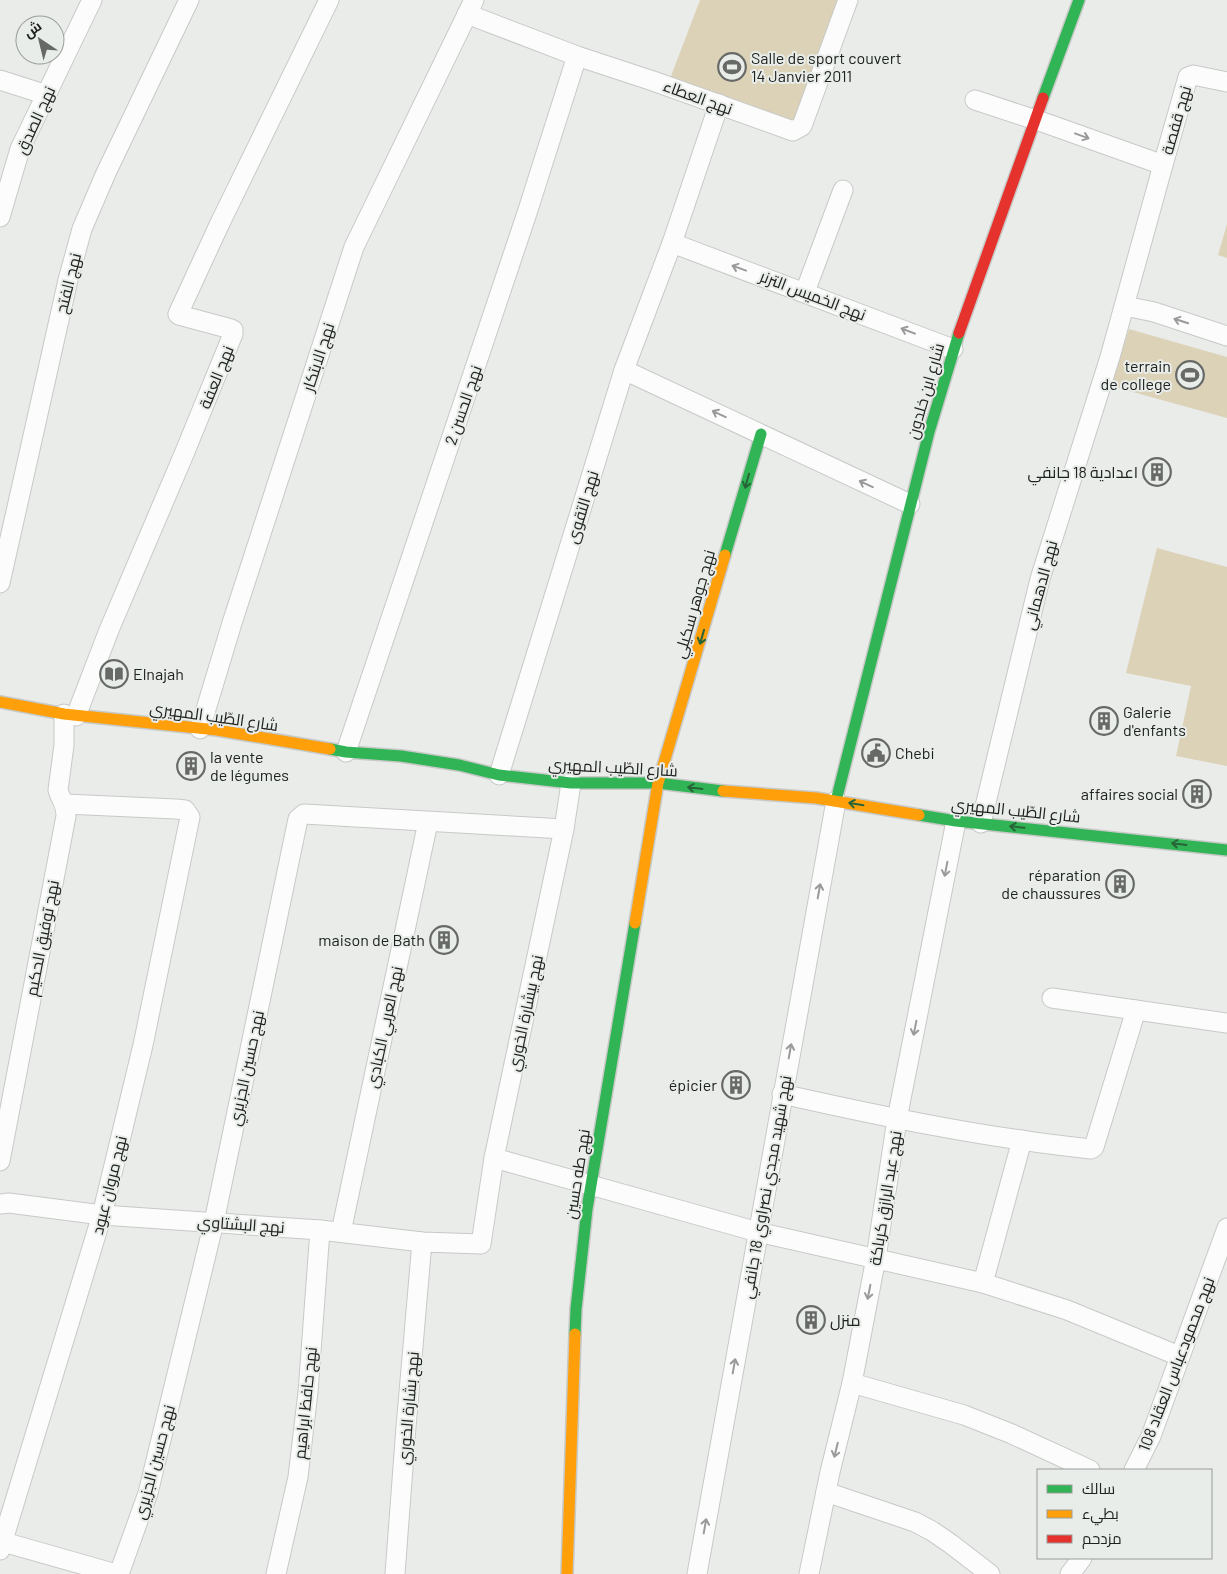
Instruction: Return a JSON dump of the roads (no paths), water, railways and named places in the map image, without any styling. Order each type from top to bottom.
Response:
[{"type":"street","name":"نهج الصدق","points":[[0,217],[7,162],[27,133],[47,95],[92,0]]},
{"type":"street","name":"نهج الفتح","points":[[0,583],[68,280],[82,229],[106,173],[189,0]]},
{"type":"street","name":"نهج العفة","points":[[70,715],[109,630],[234,334],[231,329],[178,314],[220,223],[329,0]]},
{"type":"street","name":"نهج العطاء","points":[[471,7],[577,56],[653,80],[793,131],[802,126],[848,0]]},
{"type":"street","name":"شارع ابن خلدون","points":[[836,801],[910,504],[953,349],[1079,0]]},
{"type":"street","name":"نهج الابتكار","points":[[200,729],[232,623],[354,247],[471,7]]},
{"type":"street","name":"نهج الحسن 2","points":[[346,752],[527,213],[577,56]]},
{"type":"street","name":"نهج قفصة","points":[[1125,306],[1188,77],[1193,75],[1227,82]]},
{"type":"street","points":[[0,80],[47,95]]},
{"type":"street","points":[[975,100],[1163,165]]},
{"type":"street","name":"نهج التقوى","points":[[499,775],[624,370],[672,242],[719,104]]},
{"type":"street","points":[[805,292],[843,190]]},
{"type":"street","name":"نهج الخميس الترنر","points":[[672,242],[953,349]]},
{"type":"street","points":[[1125,306],[1154,312],[1227,336]]},
{"type":"street","name":"نهج الدهماني","points":[[981,823],[1040,579],[1125,306]]},
{"type":"street","points":[[624,370],[910,504]]},
{"type":"street","name":"نهج جوهر سكيلي","points":[[658,783],[761,434]]},
{"type":"street","name":"شارع الطّيب المهيري","points":[[0,702],[70,715],[217,730],[346,752],[402,756],[459,765],[499,775],[571,783],[658,783],[729,792],[836,801],[956,821],[1227,850]]},
{"type":"street","name":"نهج توفيق الحكيم","points":[[0,1161],[66,816],[65,804],[58,790],[70,715]]},
{"type":"street","name":"نهج بيشارة الخوري","points":[[481,1244],[494,1158],[564,829],[571,783]]},
{"type":"street","name":"نهج طه حسين","points":[[567,1574],[576,1309],[591,1186],[658,783]]},
{"type":"street","name":"نهج شهيد مجدي نصراوي 18 جانفي","points":[[697,1574],[836,801]]},
{"type":"street","name":"نهج مروان عبود","points":[[1,1544],[102,1215],[144,1045],[190,817],[189,813],[185,810],[176,809],[65,804]]},
{"type":"street","name":"نهج حسين الجزيري","points":[[117,1574],[148,1493],[214,1222],[298,819],[304,814],[564,829]]},
{"type":"street","name":"نهج عبد الرازق كرباكة","points":[[809,1574],[852,1383],[876,1258],[897,1119],[956,821]]},
{"type":"street","name":"نهج العربي الكبادي","points":[[341,1232],[428,822]]},
{"type":"street","points":[[1052,998],[1227,1023]]},
{"type":"street","points":[[782,1094],[897,1119],[1022,1140],[1093,1148],[1136,1010]]},
{"type":"street","points":[[982,1283],[1022,1140]]},
{"type":"street","points":[[494,1158],[758,1232],[982,1283],[1067,1310],[1179,1356]]},
{"type":"street","name":"نهج البشتاوي","points":[[0,1204],[9,1203],[102,1215],[320,1230],[422,1242],[481,1244]]},
{"type":"street","name":"نهج محمودعباس العقاد 108","points":[[1134,1469],[1151,1436],[1227,1228]]},
{"type":"street","name":"نهج حافظ ابراهيم","points":[[276,1574],[298,1477],[308,1392],[320,1230]]},
{"type":"street","name":"نهج بشارة الخوري","points":[[395,1574],[422,1242]]},
{"type":"street","points":[[852,1383],[964,1415],[1012,1434],[1088,1469]]},
{"type":"street","points":[[826,1492],[915,1522],[945,1540],[990,1574]]},
{"type":"street","points":[[1,1544],[117,1574]]},
{"type":"street","points":[[1070,1574],[1081,1559]]},
{"type":"place","name":"Salle de sport couvert 14 Janvier 2011","points":[[732,67]]},
{"type":"place","name":"terrain de college","points":[[1190,375]]},
{"type":"place","name":"اعدادية 18 جانفي","points":[[1157,472]]},
{"type":"place","name":"Elnajah","points":[[114,674]]},
{"type":"place","name":"Galerie d'enfants","points":[[1104,721]]},
{"type":"place","name":"Chebi","points":[[876,753]]},
{"type":"place","name":"la vente de légumes","points":[[191,766]]},
{"type":"place","name":"affaires social","points":[[1197,794]]},
{"type":"place","name":"réparation de chaussures","points":[[1120,884]]},
{"type":"place","name":"maison de Bath","points":[[444,940]]},
{"type":"place","name":"épicier","points":[[736,1085]]},
{"type":"place","name":"منزل","points":[[811,1320]]}]
